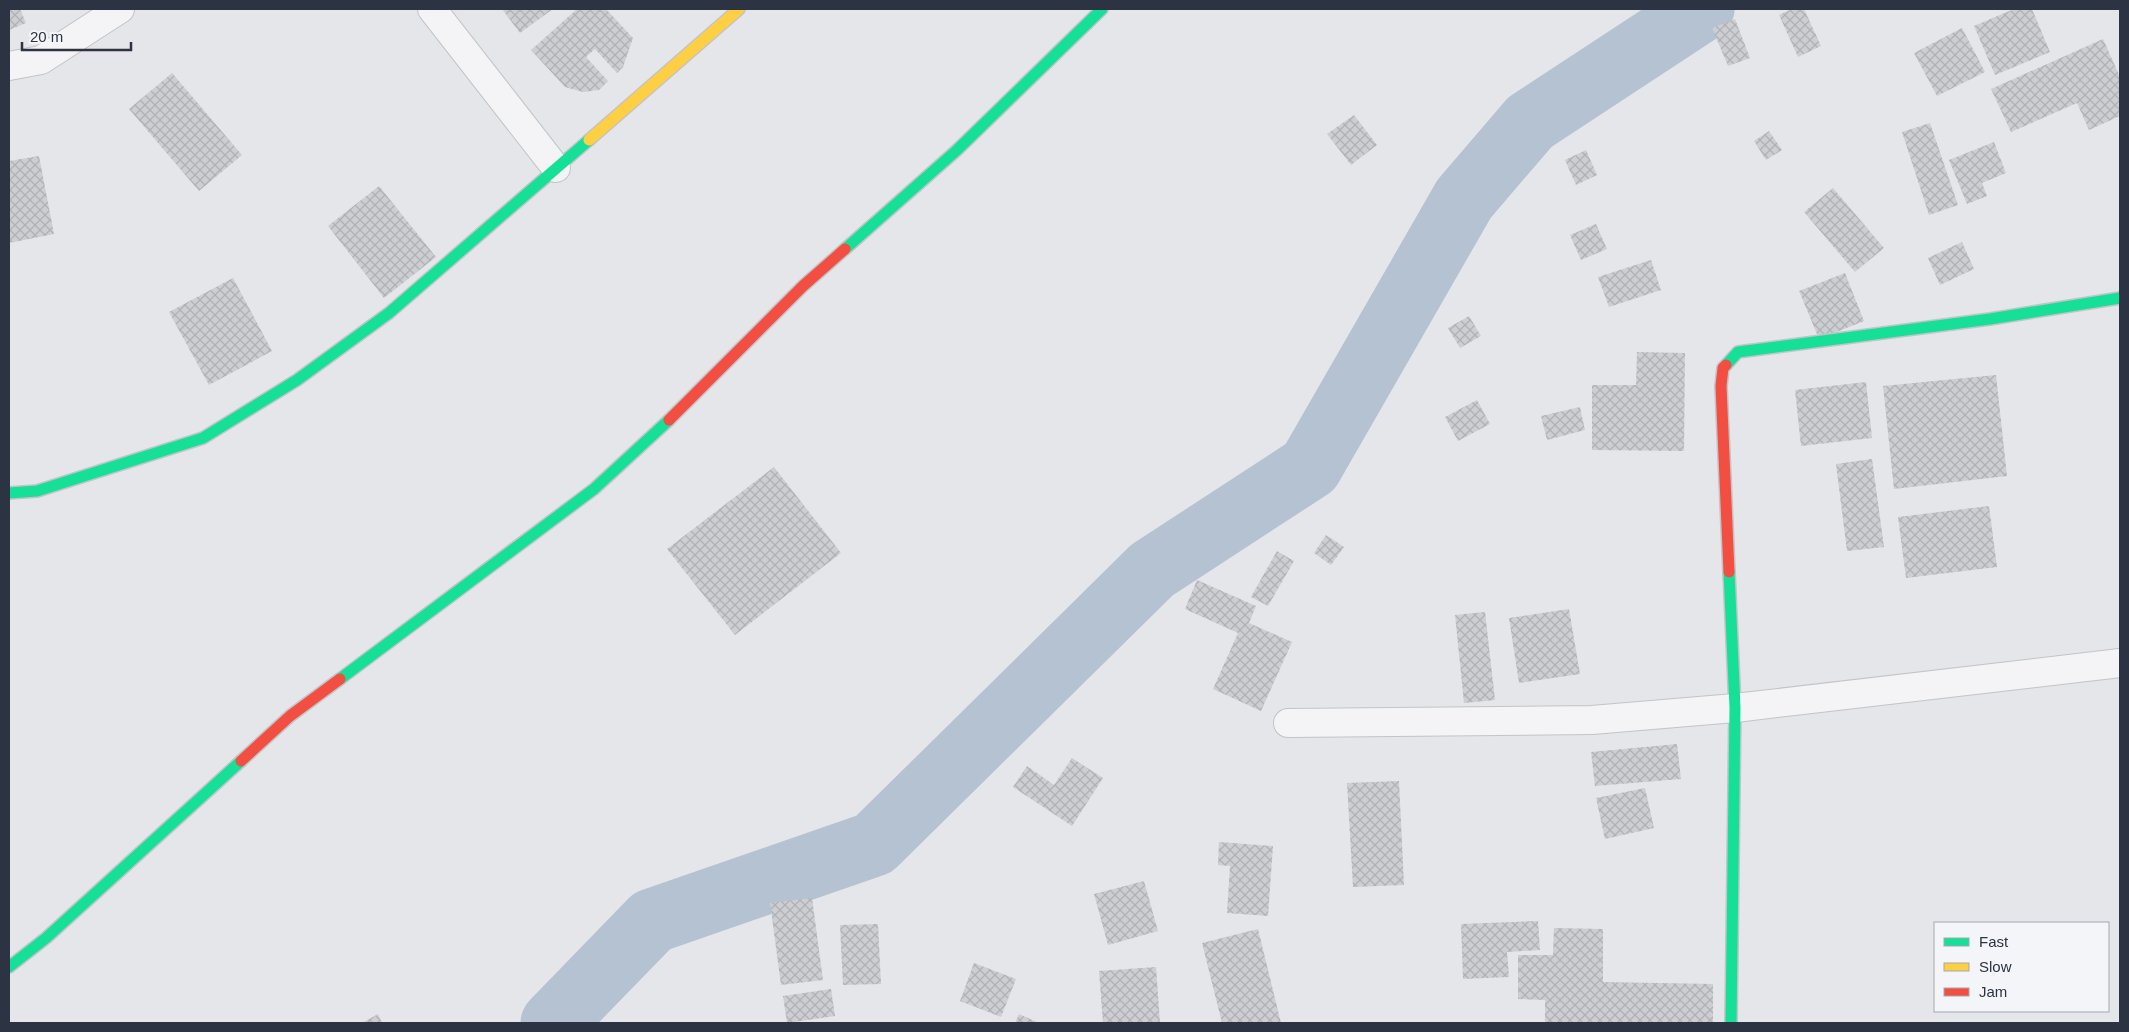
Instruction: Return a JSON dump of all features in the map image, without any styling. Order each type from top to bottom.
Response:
[{"type":"street","points":[[9,66],[41,60],[120,9]]},
{"type":"street","points":[[432,9],[556,168]]},
{"type":"street","points":[[9,494],[37,491],[203,438],[297,380],[389,313],[739,9]]},
{"type":"street","points":[[9,967],[46,938],[290,716],[594,489],[674,415],[803,286],[957,150],[1102,9]]},
{"type":"street","points":[[1731,1023],[1735,708],[1721,386],[1723,368],[1738,352],[1990,319],[2120,298]]},
{"type":"street","points":[[1288,723],[1592,720],[1735,708],[2120,663]]},
{"type":"building","points":[[9,9],[20,9],[26,23],[9,30]]},
{"type":"building","points":[[502,9],[553,9],[520,33]]},
{"type":"building","points":[[577,9],[606,9],[633,38],[623,67],[617,73],[595,49],[586,57],[608,81],[599,90],[583,92],[565,87],[531,50]]},
{"type":"building","points":[[1792,9],[1804,9],[1821,46],[1798,57],[1779,15]]},
{"type":"building","points":[[2014,9],[2032,9],[2050,52],[1995,75],[1974,26]]},
{"type":"building","points":[[1735,19],[1750,58],[1728,66],[1712,28]]},
{"type":"building","points":[[1962,28],[1985,72],[1937,96],[1914,53]]},
{"type":"building","points":[[2103,39],[2120,77],[2120,116],[2089,130],[2077,103],[2011,132],[1991,89]]},
{"type":"building","points":[[172,73],[242,155],[199,191],[129,109]]},
{"type":"building","points":[[1354,115],[1377,145],[1351,165],[1327,134]]},
{"type":"building","points":[[1930,123],[1958,205],[1929,215],[1902,132]]},
{"type":"building","points":[[1769,131],[1782,150],[1766,160],[1754,141]]},
{"type":"building","points":[[1994,142],[2006,173],[1982,183],[1987,196],[1967,204],[1949,160]]},
{"type":"building","points":[[1586,150],[1597,175],[1576,185],[1565,160]]},
{"type":"building","points":[[39,156],[54,234],[9,243],[9,161]]},
{"type":"building","points":[[379,186],[436,257],[384,298],[328,226]]},
{"type":"building","points":[[1833,188],[1884,248],[1855,272],[1804,212]]},
{"type":"building","points":[[1596,224],[1607,249],[1581,260],[1570,235]]},
{"type":"building","points":[[1962,242],[1974,269],[1940,285],[1928,258]]},
{"type":"building","points":[[1651,260],[1661,290],[1609,307],[1598,277]]},
{"type":"building","points":[[1845,273],[1864,321],[1819,339],[1799,291]]},
{"type":"building","points":[[233,278],[272,351],[209,385],[169,312]]},
{"type":"building","points":[[1469,316],[1481,336],[1460,348],[1448,328]]},
{"type":"building","points":[[1637,352],[1685,353],[1684,451],[1592,450],[1592,385],[1636,385]]},
{"type":"building","points":[[1996,375],[2007,476],[1894,489],[1883,386]]},
{"type":"building","points":[[1866,382],[1872,438],[1801,446],[1795,390]]},
{"type":"building","points":[[1477,400],[1490,424],[1458,441],[1445,417]]},
{"type":"building","points":[[1580,407],[1585,430],[1547,440],[1541,416]]},
{"type":"building","points":[[1872,459],[1884,547],[1847,551],[1836,464]]},
{"type":"building","points":[[774,467],[841,553],[735,635],[667,549]]},
{"type":"building","points":[[1989,506],[1997,567],[1906,578],[1898,517]]},
{"type":"building","points":[[1326,535],[1344,547],[1331,565],[1314,553]]},
{"type":"building","points":[[1277,551],[1294,561],[1268,606],[1251,597]]},
{"type":"building","points":[[1197,580],[1256,606],[1249,623],[1292,642],[1261,711],[1213,689],[1238,633],[1185,609]]},
{"type":"building","points":[[1569,609],[1580,674],[1519,683],[1509,618]]},
{"type":"building","points":[[1485,612],[1495,700],[1464,703],[1455,615]]},
{"type":"building","points":[[1677,744],[1681,779],[1595,786],[1591,752]]},
{"type":"building","points":[[1072,758],[1103,778],[1072,826],[1013,787],[1027,766],[1054,785]]},
{"type":"building","points":[[1399,781],[1404,885],[1353,887],[1347,783]]},
{"type":"building","points":[[1645,788],[1654,828],[1605,839],[1596,798]]},
{"type":"building","points":[[1219,842],[1273,846],[1268,916],[1227,913],[1230,866],[1218,865]]},
{"type":"building","points":[[1144,881],[1158,931],[1108,945],[1094,894]]},
{"type":"building","points":[[812,898],[823,980],[781,985],[770,903]]},
{"type":"building","points":[[1538,921],[1540,950],[1507,952],[1509,977],[1463,979],[1461,924]]},
{"type":"building","points":[[878,924],[881,984],[843,985],[840,925]]},
{"type":"building","points":[[1554,928],[1603,929],[1603,982],[1713,984],[1713,1023],[1545,1023],[1545,1000],[1518,999],[1518,955],[1553,955]]},
{"type":"building","points":[[1258,929],[1281,1023],[1222,1023],[1202,943]]},
{"type":"building","points":[[974,963],[1016,979],[1001,1017],[960,1001]]},
{"type":"building","points":[[1156,967],[1160,1023],[1103,1023],[1099,971]]},
{"type":"building","points":[[831,989],[835,1016],[787,1023],[783,996]]},
{"type":"building","points":[[378,1014],[382,1023],[362,1023]]},
{"type":"building","points":[[1019,1014],[1039,1023],[1015,1023]]},
{"type":"waterway","points":[[553,1023],[652,921],[874,844],[1152,570],[1310,467],[1464,199],[1530,122],[1702,9]]},
{"type":"traffic: fast","points":[[845,249],[957,150],[1102,9]]},
{"type":"traffic: fast","points":[[9,493],[37,491],[203,438],[297,380],[389,313],[589,140]]},
{"type":"traffic: fast","points":[[1726,365],[1738,352],[1990,319],[2120,298]]},
{"type":"traffic: fast","points":[[340,679],[594,489],[669,420]]},
{"type":"traffic: fast","points":[[1729,572],[1735,708],[1731,1023]]},
{"type":"traffic: fast","points":[[9,967],[46,938],[241,761]]},
{"type":"traffic: slow","points":[[589,140],[739,9]]},
{"type":"traffic: jam","points":[[669,420],[803,286],[845,249]]},
{"type":"traffic: jam","points":[[1726,365],[1723,368],[1721,386],[1729,572]]},
{"type":"traffic: jam","points":[[241,761],[290,716],[340,679]]}]
